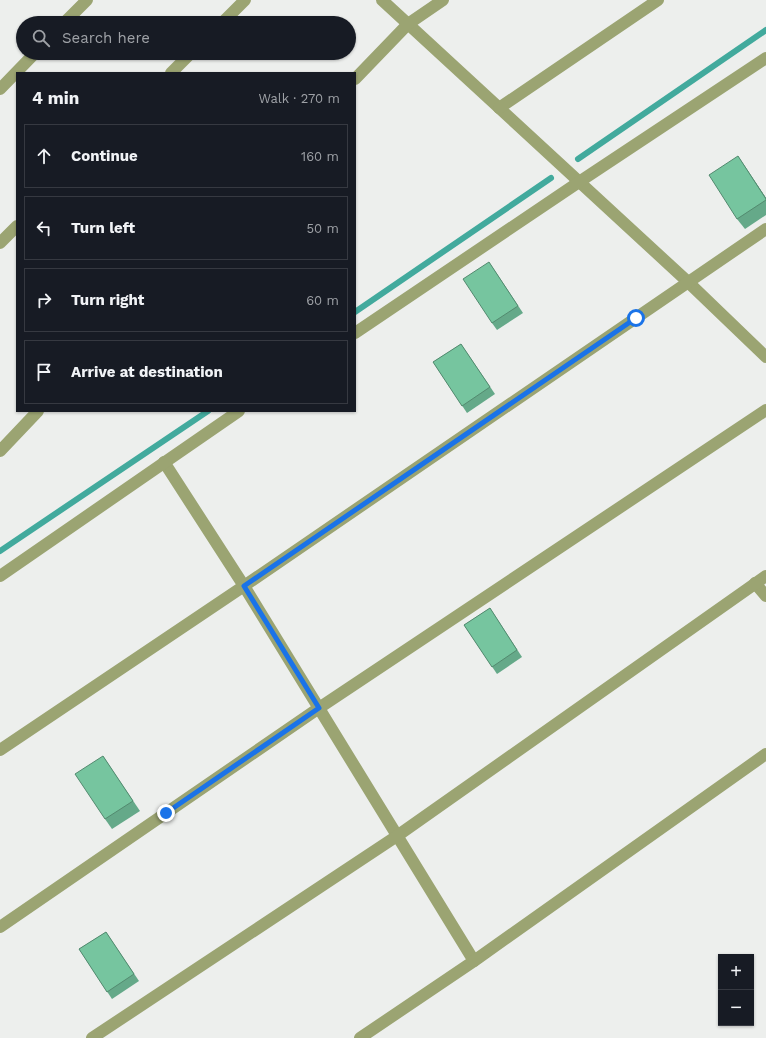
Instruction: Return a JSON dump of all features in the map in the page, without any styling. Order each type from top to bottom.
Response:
[{"type":"street","points":[[71,16],[87,0]]},
{"type":"street","points":[[229,16],[245,0]]},
{"type":"street","points":[[382,0],[688,282],[766,357]]},
{"type":"street","points":[[356,78],[408,24],[443,0]]},
{"type":"street","points":[[499,108],[658,0]]},
{"type":"street","points":[[356,332],[766,58]]},
{"type":"street","points":[[17,72],[28,60]]},
{"type":"street","points":[[172,72],[184,60]]},
{"type":"street","points":[[0,89],[16,73]]},
{"type":"street","points":[[0,243],[16,227]]},
{"type":"street","points":[[0,750],[244,586],[766,230]]},
{"type":"street","points":[[0,928],[319,708],[766,410]]},
{"type":"street","points":[[0,451],[37,412]]},
{"type":"street","points":[[0,576],[238,412]]},
{"type":"street","points":[[164,462],[244,586],[474,961]]},
{"type":"street","points":[[92,1038],[397,836],[766,576]]},
{"type":"street","points":[[755,583],[766,596]]},
{"type":"street","points":[[360,1038],[474,961],[766,754]]},
{"type":"building","points":[[738,156],[766,200],[737,219],[709,175]]},
{"type":"building","points":[[489,262],[518,306],[492,323],[463,279]]},
{"type":"building","points":[[461,344],[490,387],[462,406],[433,362]]},
{"type":"building","points":[[490,608],[517,650],[492,667],[464,625]]},
{"type":"building","points":[[103,756],[133,801],[105,819],[75,774]]},
{"type":"building","points":[[106,932],[134,974],[107,992],[79,949]]},
{"type":"waterway","points":[[578,159],[766,30]]},
{"type":"waterway","points":[[356,311],[551,178]]},
{"type":"waterway","points":[[0,551],[207,412]]},
{"type":"route","points":[[166,813],[319,708],[244,586],[636,318]]}]
